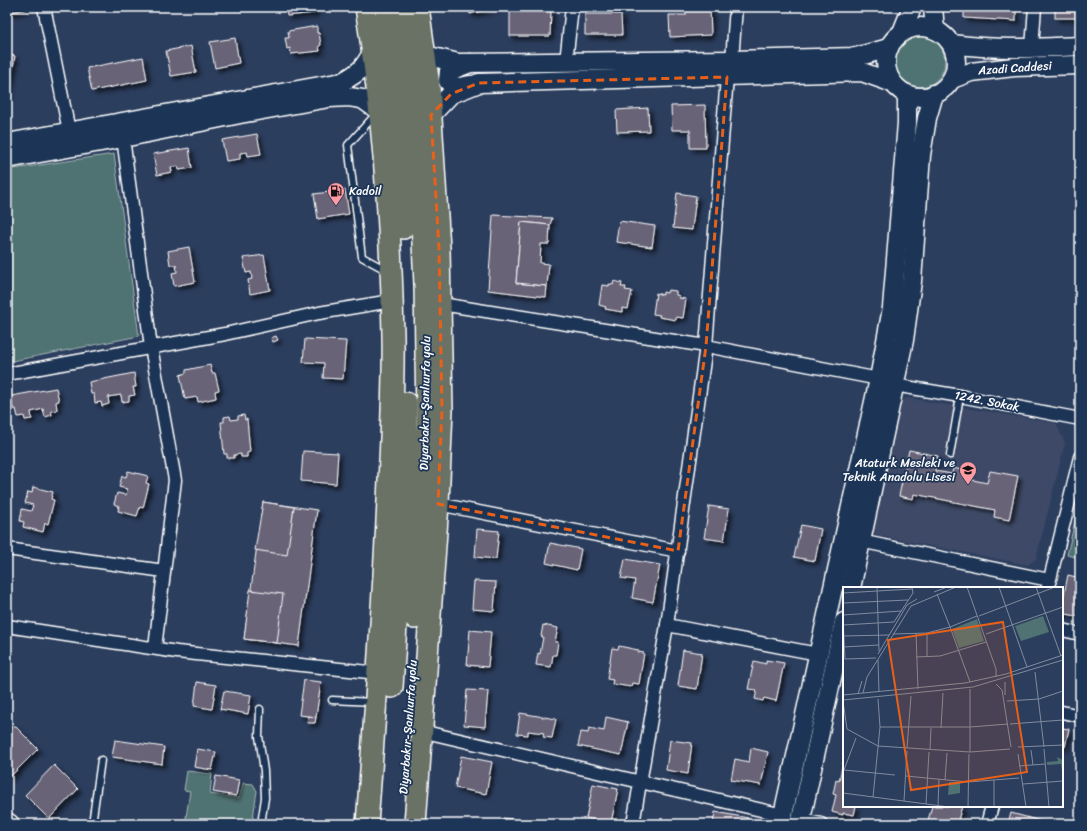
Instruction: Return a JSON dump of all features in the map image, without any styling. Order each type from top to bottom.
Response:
[{"type":"highway","points":[[366,7],[383,144],[391,273],[393,336],[391,439],[378,673],[367,824]]},
{"type":"highway","name":"Diyarbakır-Şanlıurfa yolu","points":[[381,824],[397,618],[406,472],[406,272],[393,80],[385,7]]},
{"type":"highway","name":"Diyarbakır-Şanlıurfa yolu","points":[[401,824],[427,423],[425,285],[420,182],[414,90],[402,7]]},
{"type":"highway","points":[[415,824],[438,504],[442,410],[439,240],[431,115],[425,55],[418,7]]},
{"type":"main road","points":[[851,587],[887,382],[907,123],[900,88],[889,75],[887,57],[889,48],[902,32],[912,7]]},
{"type":"main road","points":[[933,7],[935,30]]},
{"type":"main road","points":[[425,55],[458,63],[566,62],[862,72],[916,96],[925,97],[944,88],[952,79],[956,68],[956,56],[952,44],[935,30],[924,27],[913,28],[902,32]]},
{"type":"main road","name":"Azadi Caddesi","points":[[952,44],[979,48],[1080,46]]},
{"type":"main road","points":[[472,63],[449,71],[448,81],[451,86],[458,88],[478,83],[729,68],[856,57],[889,48]]},
{"type":"main road","points":[[7,143],[342,82],[359,72],[365,66],[372,51]]},
{"type":"main road","name":"Azadi Caddesi","points":[[952,79],[971,72],[986,70],[1014,67],[1080,65]]},
{"type":"main road","points":[[431,115],[451,94],[478,83]]},
{"type":"main road","points":[[782,820],[818,654],[887,382],[904,340],[912,281],[921,155],[927,118],[934,94]]},
{"type":"main road","points":[[7,159],[123,138],[240,114],[349,96],[362,99],[379,111]]},
{"type":"main road","points":[[800,822],[839,664],[843,630]]},
{"type":"street","points":[[44,7],[69,131]]},
{"type":"street","points":[[566,62],[572,7]]},
{"type":"street","points":[[633,824],[667,625],[706,346],[729,68],[736,7]]},
{"type":"street","points":[[1032,48],[1035,7]]},
{"type":"street","points":[[123,138],[150,347],[175,480],[155,648]]},
{"type":"street","points":[[7,374],[225,334],[319,313],[391,301]]},
{"type":"street","name":"1242. Sokak","points":[[441,304],[706,346],[1080,420]]},
{"type":"street","points":[[860,541],[1049,584],[1080,457]]},
{"type":"street","points":[[438,504],[678,551]]},
{"type":"street","points":[[7,550],[164,570]]},
{"type":"street","points":[[667,625],[818,654]]},
{"type":"street","points":[[7,626],[155,648],[378,673]]},
{"type":"street","points":[[1063,630],[1080,634]]},
{"type":"street","points":[[1063,712],[1080,716]]},
{"type":"street","points":[[421,731],[641,781],[782,820]]},
{"type":"street","points":[[987,824],[992,807]]},
{"type":"street","points":[[800,822],[821,824]]},
{"type":"lane","points":[[379,111],[348,145],[362,257],[391,273]]},
{"type":"lane","points":[[950,455],[960,396]]},
{"type":"lane","points":[[332,700],[376,702]]},
{"type":"lane","points":[[260,709],[259,736],[264,771],[265,798],[261,824]]},
{"type":"lane","points":[[92,824],[101,760]]},
{"type":"highlighted area","points":[[727,77],[706,346],[678,551],[438,504],[442,410],[439,248],[431,115],[451,94],[479,83]]},
{"type":"shaded area","name":"Ataturk Mesleki ve Teknik Anadolu Lisesi","points":[[907,398],[1056,423],[1065,443],[1036,559],[1028,565],[875,535],[871,526],[902,400]]},
{"type":"green space","points":[[914,35],[924,35],[933,39],[941,47],[945,56],[945,66],[941,75],[933,83],[924,87],[914,87],[905,83],[897,75],[893,66],[893,56],[897,47],[905,39]]},
{"type":"green space","points":[[114,154],[139,336],[7,362],[7,170]]},
{"type":"green space","points":[[1080,499],[1080,558],[1067,555]]},
{"type":"green space","points":[[187,771],[212,774],[210,794],[239,798],[243,783],[253,784],[257,791],[252,824],[185,824],[190,791],[184,790]]},
{"type":"building","points":[[7,7],[27,7],[27,9],[7,13]]},
{"type":"building","points":[[282,7],[316,7],[315,13],[287,16],[286,10],[282,11]]},
{"type":"building","points":[[468,7],[496,7],[470,14]]},
{"type":"building","points":[[690,7],[710,7],[711,35],[670,37],[669,15],[686,15],[686,9],[690,9]]},
{"type":"building","points":[[964,7],[1016,7],[1016,21],[964,18]]},
{"type":"building","points":[[1055,7],[1080,7],[1080,18],[1055,18]]},
{"type":"building","points":[[510,10],[551,10],[550,36],[510,36]]},
{"type":"building","points":[[585,14],[621,14],[622,35],[585,35]]},
{"type":"building","points":[[317,26],[317,33],[319,33],[321,45],[319,46],[320,51],[291,54],[290,48],[287,49],[285,38],[289,38],[288,31]]},
{"type":"building","points":[[235,38],[239,63],[215,68],[210,42]]},
{"type":"building","points":[[191,46],[196,72],[171,76],[166,51]]},
{"type":"building","points":[[7,54],[15,56],[7,101]]},
{"type":"building","points":[[143,57],[147,80],[92,91],[87,68]]},
{"type":"building","points":[[705,105],[706,148],[690,148],[690,130],[672,130],[671,106]]},
{"type":"building","points":[[648,108],[649,131],[617,132],[616,110]]},
{"type":"building","points":[[257,134],[261,154],[248,156],[247,152],[240,153],[240,159],[226,161],[222,140]]},
{"type":"building","points":[[189,148],[192,168],[179,170],[178,166],[171,167],[172,172],[157,175],[153,154]]},
{"type":"building","points":[[345,190],[349,214],[318,219],[314,194]]},
{"type":"building","points":[[677,193],[696,196],[692,230],[673,228]]},
{"type":"building","points":[[493,215],[552,218],[550,225],[521,222],[516,283],[547,286],[546,297],[488,290]]},
{"type":"building","points":[[619,221],[655,226],[652,247],[616,242]]},
{"type":"building","points":[[521,222],[550,225],[549,244],[541,244],[540,263],[549,264],[547,286],[516,283]]},
{"type":"building","points":[[189,247],[195,282],[174,286],[172,273],[177,272],[176,265],[170,265],[168,251]]},
{"type":"building","points":[[264,255],[270,290],[250,294],[248,280],[252,279],[251,272],[246,273],[243,258]]},
{"type":"building","points":[[614,281],[622,283],[621,287],[626,287],[625,290],[632,291],[628,309],[622,308],[622,312],[605,309],[606,307],[599,305],[602,285],[613,285]]},
{"type":"building","points":[[668,290],[676,291],[676,295],[680,296],[679,298],[686,299],[683,318],[676,317],[676,320],[659,317],[660,315],[653,314],[656,293],[663,295],[663,292],[667,293]]},
{"type":"building","points":[[276,336],[278,340],[273,342],[271,338]]},
{"type":"building","points":[[305,339],[346,341],[343,379],[323,378],[324,363],[303,362]]},
{"type":"building","points":[[210,365],[212,373],[215,373],[219,390],[215,391],[216,398],[198,402],[197,397],[185,399],[180,375],[186,373],[186,370]]},
{"type":"building","points":[[134,373],[136,387],[133,387],[135,395],[129,396],[129,401],[122,402],[121,395],[108,397],[109,404],[102,406],[101,402],[95,403],[94,394],[91,394],[89,382]]},
{"type":"building","points":[[56,388],[59,401],[56,402],[57,410],[51,411],[52,415],[45,417],[43,409],[31,412],[32,419],[25,420],[24,416],[18,417],[16,409],[13,409],[11,396]]},
{"type":"building","points":[[244,415],[245,420],[247,419],[250,452],[247,453],[247,457],[241,457],[241,454],[234,455],[234,458],[227,458],[227,454],[224,454],[221,422],[224,422],[224,417],[230,416],[231,420],[238,419],[238,416]]},
{"type":"building","points":[[909,450],[938,456],[935,471],[952,474],[953,468],[970,472],[968,479],[987,483],[990,471],[1018,476],[1009,520],[994,517],[995,510],[914,494],[913,499],[899,496]]},
{"type":"building","points":[[303,451],[338,453],[336,484],[301,481]]},
{"type":"building","points":[[128,471],[148,476],[146,483],[149,484],[143,508],[140,507],[137,516],[118,511],[119,506],[114,504],[117,493],[126,495],[127,489],[119,487],[122,476],[126,477]]},
{"type":"building","points":[[33,487],[53,492],[51,499],[54,500],[48,524],[45,523],[43,532],[23,527],[24,522],[20,521],[22,509],[31,511],[33,505],[25,503],[28,492],[32,493]]},
{"type":"building","points":[[263,502],[317,510],[299,646],[244,639]]},
{"type":"building","points":[[263,502],[294,507],[287,555],[255,550]]},
{"type":"building","points":[[709,506],[729,509],[724,541],[704,538]]},
{"type":"building","points":[[801,525],[821,529],[815,561],[794,557]]},
{"type":"building","points":[[477,529],[499,531],[496,559],[475,557]]},
{"type":"building","points":[[550,543],[581,549],[577,570],[546,563]]},
{"type":"building","points":[[625,559],[660,565],[653,602],[632,598],[635,580],[621,578]]},
{"type":"building","points":[[1068,575],[1080,578],[1080,617],[1063,613],[1063,599]]},
{"type":"building","points":[[474,581],[496,582],[494,611],[472,609]]},
{"type":"building","points":[[250,590],[283,594],[277,643],[244,639]]},
{"type":"building","points":[[543,625],[558,628],[555,642],[558,642],[556,655],[553,655],[551,667],[536,665],[538,653],[540,654],[543,637],[541,636]]},
{"type":"building","points":[[470,630],[491,632],[488,667],[467,665]]},
{"type":"building","points":[[619,646],[638,650],[638,652],[644,653],[639,684],[632,683],[631,687],[612,684],[613,680],[607,679],[612,648],[618,649]]},
{"type":"building","points":[[683,650],[702,653],[697,689],[678,686]]},
{"type":"building","points":[[766,660],[784,663],[776,701],[764,698],[763,701],[755,699],[757,690],[748,689],[754,661],[766,664]]},
{"type":"building","points":[[304,680],[321,682],[316,717],[299,715]]},
{"type":"building","points":[[197,682],[216,685],[212,709],[194,706]]},
{"type":"building","points":[[467,690],[488,691],[485,727],[464,725]]},
{"type":"building","points":[[224,691],[251,695],[248,714],[220,709]]},
{"type":"building","points":[[520,713],[556,719],[552,738],[543,737],[544,733],[528,731],[528,735],[517,734]]},
{"type":"building","points":[[308,716],[316,717],[315,723],[307,723]]},
{"type":"building","points":[[606,717],[628,722],[621,755],[578,746],[581,732],[588,733],[589,728],[604,731]]},
{"type":"building","points":[[14,725],[38,749],[9,778],[7,776],[7,732]]},
{"type":"building","points":[[1063,728],[1069,729],[1065,747],[1063,747]]},
{"type":"building","points":[[115,740],[164,747],[162,764],[112,757]]},
{"type":"building","points":[[670,740],[692,743],[688,774],[666,770]]},
{"type":"building","points":[[751,748],[768,752],[761,785],[731,780],[735,759],[749,762]]},
{"type":"building","points":[[197,749],[216,752],[212,770],[194,767]]},
{"type":"building","points":[[461,756],[492,762],[486,794],[455,788]]},
{"type":"building","points":[[843,763],[843,807],[856,807],[854,815],[843,813],[843,815],[832,812],[836,795],[833,794],[836,780],[839,781]]},
{"type":"building","points":[[54,765],[78,789],[49,819],[25,795]]},
{"type":"building","points":[[216,776],[239,780],[236,796],[213,792]]},
{"type":"building","points":[[593,784],[618,789],[611,823],[586,818]]},
{"type":"building","points":[[932,807],[962,807],[957,824],[927,824]]},
{"type":"building","points":[[715,812],[748,818],[747,824],[713,824]]},
{"type":"building","points":[[1011,813],[1048,823],[1008,824]]},
{"type":"building","points":[[503,818],[533,821],[533,824],[503,824]]},
{"type":"place","name":"Kadoil","points":[[336,206]]},
{"type":"place","name":"Ataturk Mesleki ve Teknik Anadolu Lisesi","points":[[968,485]]}]
